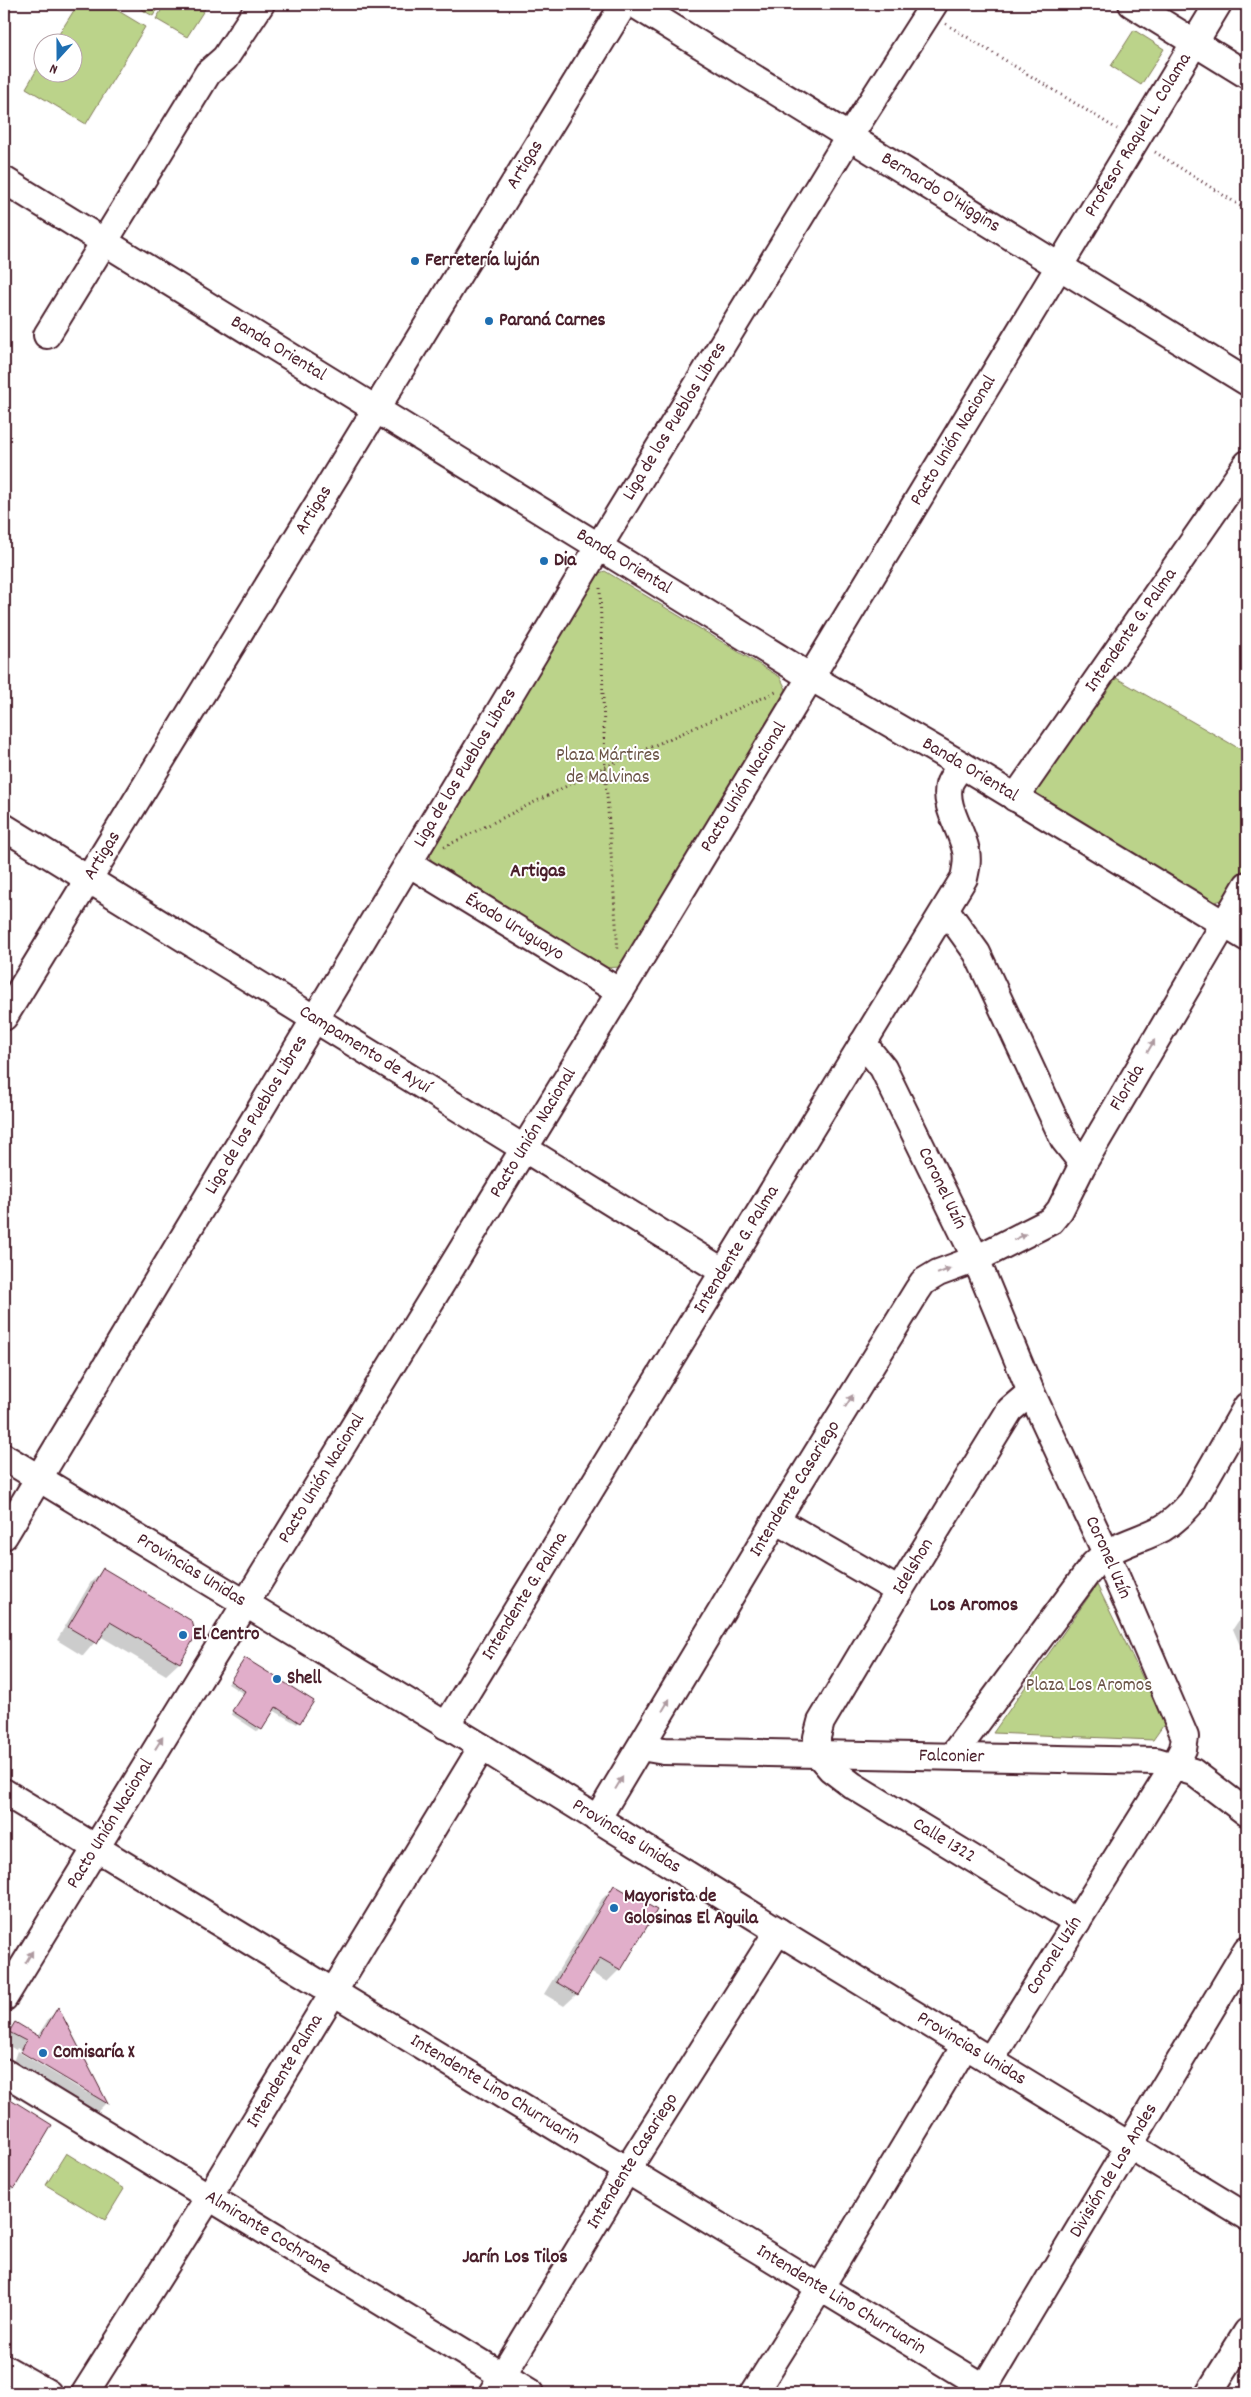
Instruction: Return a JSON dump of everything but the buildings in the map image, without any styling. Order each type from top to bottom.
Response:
[{"type":"street","points":[[47,335],[208,73],[225,58],[261,4]]},
{"type":"street","name":"Artigas","points":[[4,1017],[624,4]]},
{"type":"street","name":"Bernardo O'Higgins","points":[[634,4],[1247,382]]},
{"type":"street","points":[[1132,4],[1247,75]]},
{"type":"street","name":"Profesor Raquel L. Colama","points":[[1059,265],[1218,4]]},
{"type":"street","name":"Liga de los Pueblos Libres","points":[[4,1536],[410,864],[599,546],[849,136],[930,9]]},
{"type":"street","name":"Banda Oriental","points":[[4,180],[812,678],[962,765],[1247,938]]},
{"type":"street","name":"Pacto Unión Nacional","points":[[4,1998],[812,678],[1059,265]]},
{"type":"street","name":"Intendente G. Palma","points":[[1015,798],[1247,464]]},
{"type":"street","name":"Intendente G. Palma","points":[[446,1726],[964,878],[967,866],[966,851],[950,806],[948,793],[950,782],[962,765]]},
{"type":"street","name":"Campamento de Ayuí","points":[[4,828],[316,1018],[524,1150],[724,1272]]},
{"type":"street","name":"Éxodo Uruguayo","points":[[410,864],[620,992]]},
{"type":"street","name":"Florida","points":[[976,1258],[1051,1221],[1060,1210],[1083,1164],[1247,884]]},
{"type":"street","points":[[946,910],[977,953],[1064,1140],[1083,1164]]},
{"type":"street","name":"Coronel Uzín","points":[[863,1043],[883,1068],[976,1258],[1031,1392],[1106,1552],[1185,1737],[1183,1749],[1174,1766],[991,2059]]},
{"type":"street","name":"Intendente Casariego","points":[[641,1747],[776,1520],[924,1282],[938,1273],[976,1258]]},
{"type":"street","name":"Idelshon","points":[[817,1753],[817,1737],[821,1722],[1010,1410],[1031,1392]]},
{"type":"street","points":[[953,1755],[1094,1564],[1106,1552],[1163,1528],[1180,1516],[1192,1502],[1247,1406]]},
{"type":"street","name":"Provincias Unidas","points":[[4,1457],[482,1747],[778,1931],[991,2059],[1247,2217]]},
{"type":"street","points":[[776,1520],[899,1591]]},
{"type":"street","name":"Intendente Palma","points":[[85,2393],[209,2197],[482,1747]]},
{"type":"street","points":[[597,1819],[641,1747]]},
{"type":"street","name":"Falconier","points":[[641,1747],[664,1751],[953,1755],[1156,1761],[1193,1772],[1247,1813]]},
{"type":"street","name":"Calle 1322","points":[[817,1753],[831,1769],[852,1785],[1077,1922]]},
{"type":"street","name":"Intendente Lino Churruarin","points":[[4,1792],[820,2288],[982,2390]]},
{"type":"street","name":"Intendente Casariego","points":[[497,2385],[627,2170],[778,1931]]},
{"type":"street","name":"División de Los Andes","points":[[982,2390],[1247,1949]]},
{"type":"street","points":[[754,2393],[820,2288],[966,2044]]},
{"type":"street","name":"Almirante Cochrane","points":[[4,2072],[209,2197],[497,2385],[530,2393]]},
{"type":"street","points":[[1209,2393],[1247,2332]]},
{"type":"street","points":[[4,2368],[48,2393]]},
{"type":"path","points":[[930,9],[1247,210]]},
{"type":"path","points":[[600,584],[605,767],[618,953]]},
{"type":"path","points":[[410,864],[605,767],[793,684],[812,678]]},
{"type":"green space","points":[[78,4],[107,4],[145,27],[86,124],[26,88],[32,78],[32,82],[82,82],[82,32],[60,32]]},
{"type":"green space","points":[[132,4],[160,4],[153,16]]},
{"type":"green space","points":[[165,4],[208,4],[187,37],[156,19]]},
{"type":"green space","points":[[1134,30],[1164,49],[1141,85],[1111,66]]},
{"type":"green space","name":"Plaza Mártires de Malvinas","points":[[605,571],[780,677],[787,691],[621,967],[605,968],[431,861],[429,844],[590,576]]},
{"type":"green space","points":[[1111,675],[1247,753],[1247,866],[1228,898],[1212,903],[1035,800],[1035,786]]},
{"type":"green space","name":"Plaza Los Aromos","points":[[1097,1585],[1165,1723],[1153,1740],[993,1733]]},
{"type":"green space","points":[[66,2153],[124,2189],[105,2220],[46,2185]]},
{"type":"place","name":"Ferretería luján","points":[[415,261]]},
{"type":"place","name":"Paraná Carnes","points":[[489,321]]},
{"type":"place","name":"Dia","points":[[544,561]]},
{"type":"place","name":"El Centro","points":[[183,1635]]},
{"type":"place","name":"Shell","points":[[277,1679]]},
{"type":"place","name":"Mayorista de Golosinas El Aguila","points":[[614,1908]]},
{"type":"place","name":"Comisaría X","points":[[43,2053]]},
{"type":"district","name":"Artigas","points":[[538,872]]},
{"type":"district","name":"Los Aromos","points":[[974,1606]]},
{"type":"district","name":"Jarín Los Tilos","points":[[515,2258]]}]
